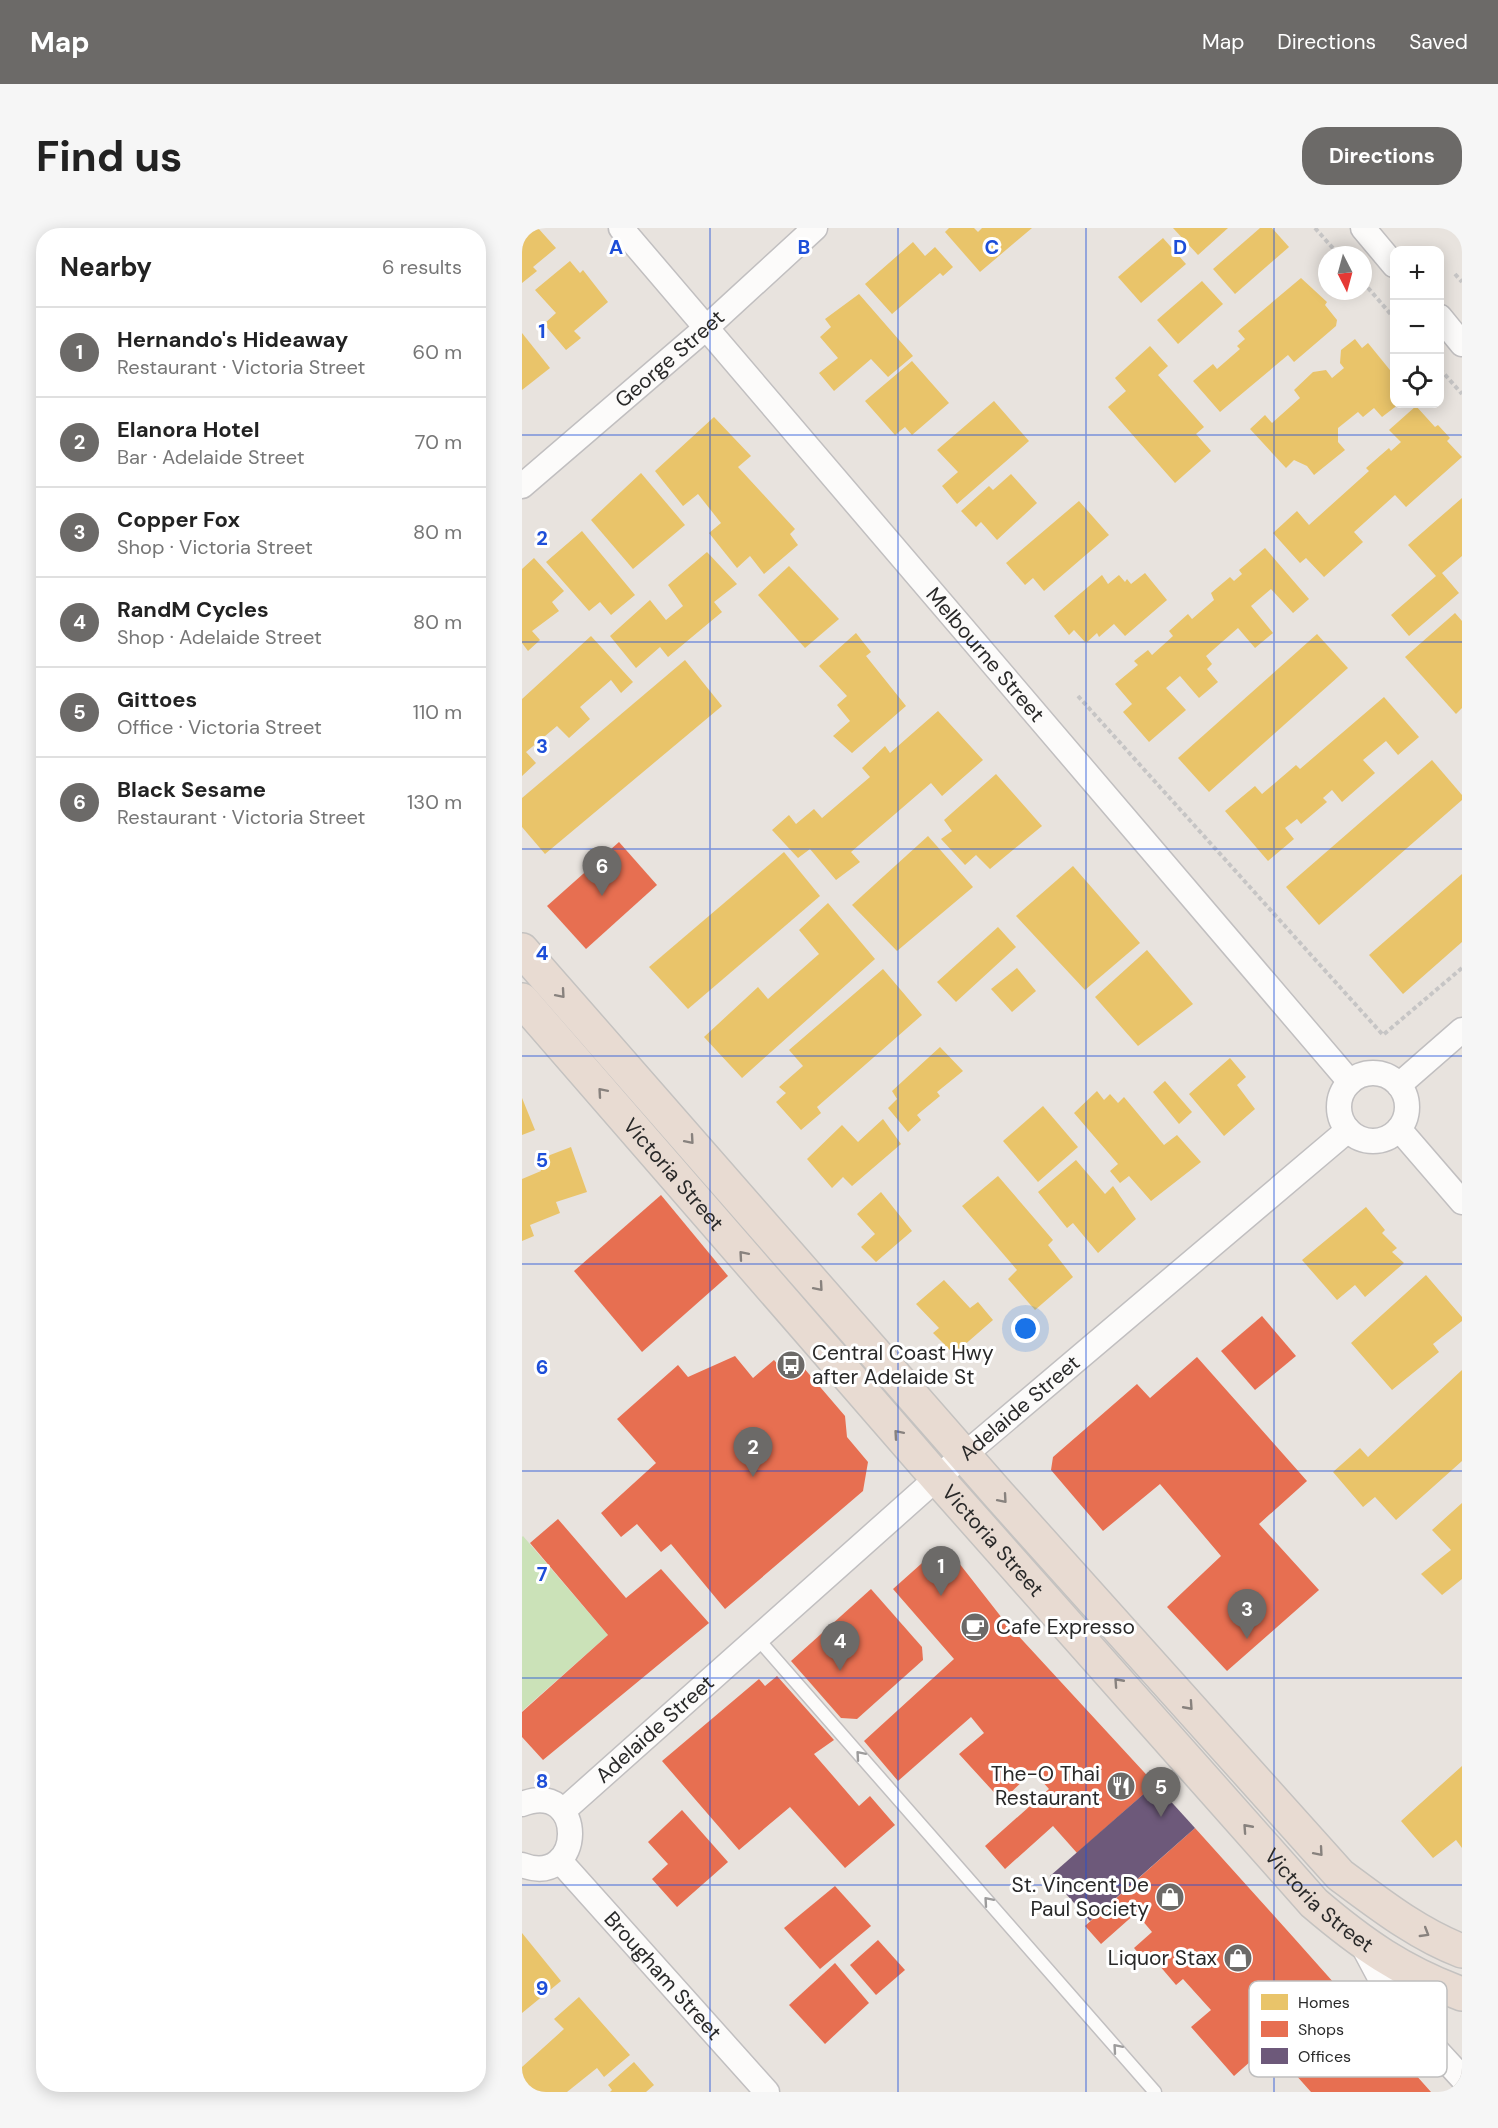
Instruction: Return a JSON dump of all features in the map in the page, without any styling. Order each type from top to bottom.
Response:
[{"type":"highway","name":"Victoria Street","points":[[522,950],[966,1454],[999,1495],[1340,1875],[1390,1912],[1444,1944],[1462,1951]]},
{"type":"highway","name":"Victoria Street","points":[[522,1000],[937,1478],[1307,1896],[1362,1944]]},
{"type":"highway","points":[[1362,1944],[1428,1981]]},
{"type":"highway","points":[[1447,1988],[1462,1994]]},
{"type":"street","name":"Melbourne Street","points":[[621,228],[1350,1082]]},
{"type":"street","name":"George Street","points":[[522,486],[706,328],[815,228]]},
{"type":"street","points":[[1363,228],[1390,259]]},
{"type":"street","points":[[1444,322],[1462,344]]},
{"type":"street","points":[[1399,1085],[1462,1030]]},
{"type":"street","points":[[1370,1073],[1390,1077],[1399,1085],[1404,1092],[1407,1112],[1399,1129],[1379,1141],[1357,1137],[1348,1130],[1339,1111],[1340,1100],[1350,1082],[1370,1073]]},
{"type":"street","points":[[1399,1129],[1462,1202]]},
{"type":"street","name":"Adelaide Street","points":[[563,1812],[937,1478],[1348,1130]]},
{"type":"street","points":[[522,1804],[545,1801],[563,1812],[569,1821],[571,1842],[560,1861],[540,1868],[522,1865]]},
{"type":"street","name":"Brougham Street","points":[[560,1861],[767,2092]]},
{"type":"street","name":"Victoria Street","points":[[1362,1944],[1382,1981]]},
{"type":"street","name":"Victoria Street","points":[[1447,2062],[1462,2078]]},
{"type":"lane","points":[[757,1638],[1155,2092]]},
{"type":"path","points":[[1315,228],[1331,246]]},
{"type":"path","points":[[1455,273],[1462,282]]},
{"type":"path","points":[[1372,292],[1390,312]]},
{"type":"path","points":[[1444,374],[1462,394]]},
{"type":"path","points":[[1078,696],[1383,1035],[1462,968]]},
{"type":"green space","points":[[522,1537],[608,1635],[522,1711]]},
{"type":"building: Homes","points":[[522,228],[538,228],[556,248],[533,267],[537,271],[522,283]]},
{"type":"building: Homes","points":[[949,228],[974,228],[978,232],[982,228],[1032,228],[980,272],[945,232]]},
{"type":"building: Homes","points":[[1173,228],[1228,228],[1198,255]]},
{"type":"building: Homes","points":[[1260,228],[1272,228],[1289,247],[1235,294],[1213,269]]},
{"type":"building: Homes","points":[[1163,238],[1186,264],[1141,303],[1118,277]]},
{"type":"building: Homes","points":[[913,242],[925,256],[935,247],[953,267],[943,276],[940,273],[892,314],[865,284]]},
{"type":"building: Homes","points":[[570,261],[580,273],[583,270],[608,302],[574,331],[581,338],[566,350],[544,324],[556,313],[535,290]]},
{"type":"building: Homes","points":[[1301,278],[1318,294],[1318,300],[1327,302],[1325,305],[1337,320],[1336,326],[1294,362],[1288,355],[1220,412],[1193,381],[1213,364],[1217,369],[1240,349],[1237,346],[1245,339],[1238,331]]},
{"type":"building: Homes","points":[[1202,281],[1223,304],[1178,344],[1157,320]]},
{"type":"building: Homes","points":[[859,294],[913,356],[888,377],[871,359],[834,391],[819,373],[838,358],[820,337],[831,327],[825,319]]},
{"type":"building: Homes","points":[[522,333],[550,368],[522,390]]},
{"type":"building: Homes","points":[[1355,339],[1362,348],[1368,343],[1390,370],[1390,408],[1394,408],[1382,417],[1374,408],[1363,417],[1358,412],[1338,428],[1338,442],[1345,450],[1314,475],[1307,466],[1294,460],[1286,468],[1250,429],[1265,415],[1272,423],[1300,398],[1294,390],[1313,372],[1326,370],[1332,378],[1344,368],[1340,363],[1341,350]]},
{"type":"building: Homes","points":[[1150,346],[1168,366],[1158,375],[1204,427],[1196,434],[1211,451],[1175,483],[1108,407],[1126,391],[1115,378]]},
{"type":"building: Homes","points":[[912,361],[949,403],[912,435],[905,427],[895,435],[865,401]]},
{"type":"building: Homes","points":[[994,401],[1029,441],[957,504],[942,486],[958,472],[937,450]]},
{"type":"building: Homes","points":[[1414,408],[1418,408],[1435,427],[1438,425],[1450,438],[1447,441],[1462,457],[1406,507],[1395,495],[1354,532],[1363,542],[1324,577],[1306,558],[1300,563],[1273,533],[1297,511],[1309,525],[1369,471],[1366,468],[1389,448],[1391,451],[1401,442],[1389,430]]},
{"type":"building: Homes","points":[[714,417],[751,456],[738,467],[795,529],[790,534],[798,545],[764,574],[750,556],[737,568],[709,533],[721,523],[698,494],[683,506],[655,471]]},
{"type":"building: Homes","points":[[641,473],[685,525],[633,569],[591,520]]},
{"type":"building: Homes","points":[[1011,474],[1037,503],[997,540],[981,522],[976,527],[961,511],[989,486],[993,490]]},
{"type":"building: Homes","points":[[1462,498],[1462,556],[1442,573],[1459,593],[1409,636],[1391,615],[1436,576],[1408,545]]},
{"type":"building: Homes","points":[[1079,501],[1109,535],[1044,591],[1033,578],[1025,585],[1006,563]]},
{"type":"building: Homes","points":[[582,531],[635,595],[611,615],[600,602],[589,611],[546,562]]},
{"type":"building: Homes","points":[[1265,548],[1309,599],[1293,613],[1271,589],[1251,606],[1273,633],[1255,648],[1238,628],[1206,656],[1212,664],[1207,669],[1218,682],[1199,698],[1180,676],[1166,688],[1186,710],[1149,742],[1123,712],[1132,704],[1115,684],[1138,665],[1134,661],[1148,650],[1152,655],[1173,636],[1169,631],[1188,614],[1192,619],[1214,600],[1211,593],[1230,577],[1234,581],[1242,574],[1239,570]]},
{"type":"building: Homes","points":[[707,552],[737,584],[714,602],[722,612],[668,657],[660,647],[636,668],[610,636],[650,600],[666,620],[683,606],[668,585]]},
{"type":"building: Homes","points":[[534,558],[564,591],[552,602],[559,611],[532,631],[540,640],[528,651],[522,643],[522,569]]},
{"type":"building: Homes","points":[[789,566],[839,619],[805,648],[758,595]]},
{"type":"building: Homes","points":[[1145,573],[1167,600],[1125,636],[1114,624],[1099,637],[1097,633],[1086,643],[1074,630],[1069,635],[1054,616],[1102,575],[1108,584],[1119,575],[1125,582],[1127,579],[1131,584]]},
{"type":"building: Homes","points":[[1455,613],[1462,621],[1462,708],[1456,714],[1405,657]]},
{"type":"building: Homes","points":[[856,633],[871,652],[866,656],[906,706],[852,753],[833,736],[850,721],[837,705],[847,696],[819,666]]},
{"type":"building: Homes","points":[[1317,634],[1348,668],[1209,792],[1178,758]]},
{"type":"building: Homes","points":[[591,636],[633,682],[621,693],[611,680],[580,707],[590,719],[569,738],[557,726],[526,752],[536,763],[522,776],[522,699]]},
{"type":"building: Homes","points":[[685,660],[722,706],[545,854],[522,827],[522,798]]},
{"type":"building: Homes","points":[[1384,697],[1419,737],[1398,755],[1386,741],[1363,760],[1375,773],[1342,802],[1332,790],[1323,798],[1327,802],[1301,824],[1297,819],[1285,828],[1294,839],[1268,861],[1225,811],[1255,786],[1262,794],[1296,765],[1300,769]]},
{"type":"building: Homes","points":[[938,711],[983,760],[942,796],[931,783],[851,852],[860,862],[836,880],[810,849],[798,858],[772,830],[789,815],[796,824],[814,809],[822,818],[870,777],[862,768],[885,746],[890,753]]},
{"type":"building: Homes","points":[[1432,760],[1462,795],[1462,800],[1319,925],[1286,887]]},
{"type":"building: Homes","points":[[996,774],[1042,826],[990,869],[976,855],[965,865],[941,839],[952,831],[944,820]]},
{"type":"building: Homes","points":[[928,836],[973,887],[897,951],[852,905]]},
{"type":"building: Homes","points":[[784,852],[820,896],[688,1009],[649,967]]},
{"type":"building: Homes","points":[[1073,866],[1140,943],[1085,990],[1016,916]]},
{"type":"building: Homes","points":[[1462,874],[1462,942],[1403,994],[1369,955]]},
{"type":"building: Homes","points":[[828,903],[875,959],[742,1078],[704,1037],[758,987],[768,999],[819,954],[799,930]]},
{"type":"building: Homes","points":[[998,927],[1016,947],[956,1002],[937,982]]},
{"type":"building: Homes","points":[[1147,950],[1193,1004],[1138,1046],[1095,997]]},
{"type":"building: Homes","points":[[1017,968],[1036,991],[1012,1012],[991,989]]},
{"type":"building: Homes","points":[[883,969],[922,1015],[817,1107],[821,1113],[801,1130],[776,1102],[786,1093],[779,1087],[803,1066],[789,1050]]},
{"type":"building: Homes","points":[[940,1047],[963,1071],[937,1092],[940,1096],[917,1115],[921,1120],[908,1132],[888,1108],[897,1099],[892,1091]]},
{"type":"building: Homes","points":[[1230,1058],[1246,1077],[1237,1085],[1255,1109],[1224,1136],[1189,1094]]},
{"type":"building: Homes","points":[[1165,1081],[1192,1112],[1179,1124],[1153,1092]]},
{"type":"building: Homes","points":[[1097,1091],[1104,1100],[1110,1094],[1118,1103],[1124,1097],[1164,1145],[1177,1135],[1201,1162],[1151,1201],[1129,1176],[1120,1183],[1110,1171],[1118,1164],[1074,1113]]},
{"type":"building: Homes","points":[[522,1098],[535,1130],[522,1135]]},
{"type":"building: Homes","points":[[1043,1106],[1078,1147],[1038,1182],[1003,1141]]},
{"type":"building: Homes","points":[[883,1119],[901,1144],[852,1186],[843,1177],[832,1188],[807,1159],[842,1125],[858,1142]]},
{"type":"building: Homes","points":[[571,1147],[587,1192],[556,1202],[560,1213],[530,1225],[534,1236],[522,1241],[522,1179],[541,1171],[537,1160]]},
{"type":"building: Homes","points":[[1076,1160],[1105,1194],[1113,1186],[1136,1219],[1098,1253],[1073,1223],[1067,1228],[1038,1192]]},
{"type":"building: Homes","points":[[998,1176],[1053,1240],[1048,1245],[1073,1277],[1035,1310],[1008,1279],[1017,1270],[962,1206]]},
{"type":"building: Homes","points":[[881,1192],[912,1231],[876,1262],[861,1247],[875,1234],[857,1214]]},
{"type":"building: Homes","points":[[1366,1207],[1385,1230],[1382,1233],[1397,1248],[1392,1252],[1404,1263],[1365,1297],[1355,1285],[1337,1300],[1302,1260]]},
{"type":"building: Homes","points":[[1426,1275],[1462,1317],[1462,1321],[1433,1344],[1439,1352],[1392,1390],[1351,1343]]},
{"type":"building: Homes","points":[[944,1280],[970,1308],[978,1302],[993,1320],[954,1354],[933,1333],[939,1328],[916,1304]]},
{"type":"building: Homes","points":[[1462,1370],[1462,1461],[1396,1520],[1375,1497],[1363,1507],[1333,1472],[1360,1448],[1368,1457]]},
{"type":"building: Homes","points":[[1462,1503],[1462,1579],[1442,1595],[1421,1574],[1451,1550],[1432,1530]]},
{"type":"building: Homes","points":[[1462,1766],[1462,1848],[1456,1840],[1433,1858],[1401,1821]]},
{"type":"building: Homes","points":[[522,1933],[561,1981],[522,2013]]},
{"type":"building: Homes","points":[[579,1997],[630,2055],[604,2077],[597,2068],[567,2092],[522,2092],[522,2067],[564,2029],[554,2019]]},
{"type":"building: Homes","points":[[634,2062],[654,2085],[646,2092],[610,2092],[612,2090],[608,2085]]},
{"type":"building: Shops","points":[[619,842],[657,885],[586,949],[547,906]]},
{"type":"building: Shops","points":[[661,1195],[728,1276],[642,1352],[574,1271]]},
{"type":"building: Shops","points":[[1262,1316],[1296,1356],[1255,1390],[1221,1351]]},
{"type":"building: Shops","points":[[735,1356],[753,1378],[774,1360],[783,1370],[803,1367],[845,1416],[847,1437],[868,1462],[863,1491],[725,1609],[671,1544],[661,1552],[637,1524],[621,1537],[601,1513],[656,1463],[617,1419],[678,1365],[688,1377]]},
{"type":"building: Shops","points":[[1197,1357],[1307,1481],[1259,1524],[1319,1590],[1227,1671],[1167,1607],[1221,1556],[1160,1484],[1103,1531],[1051,1470],[1053,1457],[1137,1384],[1150,1398]]},
{"type":"building: Shops","points":[[558,1519],[626,1598],[661,1569],[709,1623],[543,1760],[522,1737],[522,1712],[608,1635],[530,1543]]},
{"type":"building: Shops","points":[[940,1547],[948,1549],[1002,1618],[1155,1784],[1077,1853],[1053,1826],[1005,1869],[985,1846],[1049,1789],[1033,1771],[1002,1801],[959,1754],[984,1733],[971,1717],[898,1781],[864,1741],[954,1659],[893,1589]]},
{"type":"building: Shops","points":[[871,1589],[922,1647],[923,1660],[857,1719],[841,1718],[791,1661]]},
{"type":"building: Shops","points":[[777,1676],[834,1740],[814,1754],[859,1806],[870,1796],[895,1825],[845,1868],[790,1807],[739,1850],[662,1761],[759,1679],[765,1686]]},
{"type":"building: Shops","points":[[682,1810],[728,1862],[677,1907],[652,1879],[668,1864],[648,1842]]},
{"type":"building: Shops","points":[[1195,1828],[1332,1981],[1249,1981],[1249,2063],[1234,2076],[1191,2027],[1211,2010],[1183,1979],[1176,1985],[1153,1958],[1147,1963],[1134,1948],[1152,1932],[1136,1913],[1101,1944],[1085,1926]]},
{"type":"building: Shops","points":[[835,1886],[871,1926],[820,1969],[784,1928]]},
{"type":"building: Shops","points":[[878,1940],[905,1970],[876,1995],[850,1965]]},
{"type":"building: Shops","points":[[835,1963],[869,2003],[825,2044],[789,2005]]},
{"type":"building: Shops","points":[[1298,2077],[1418,2077],[1431,2092],[1311,2092]]},
{"type":"building: Offices","points":[[1155,1784],[1195,1828],[1090,1921],[1050,1876]]},
{"type":"place","name":"Black Sesame","points":[[602,896]]},
{"type":"place","name":"Central Coast Hwy after Adelaide St","points":[[791,1365]]},
{"type":"place","name":"Elanora Hotel","points":[[753,1477]]},
{"type":"place","name":"Hernando's Hideaway","points":[[941,1596]]},
{"type":"place","name":"Cafe Expresso","points":[[975,1627]]},
{"type":"place","name":"Copper Fox","points":[[1247,1639]]},
{"type":"place","name":"RandM Cycles","points":[[840,1671]]},
{"type":"place","name":"The-O Thai Restaurant","points":[[1121,1786]]},
{"type":"place","name":"Gittoes","points":[[1161,1817]]},
{"type":"place","name":"St. Vincent De Paul Society","points":[[1170,1897]]},
{"type":"place","name":"Liquor Stax","points":[[1238,1958]]}]
